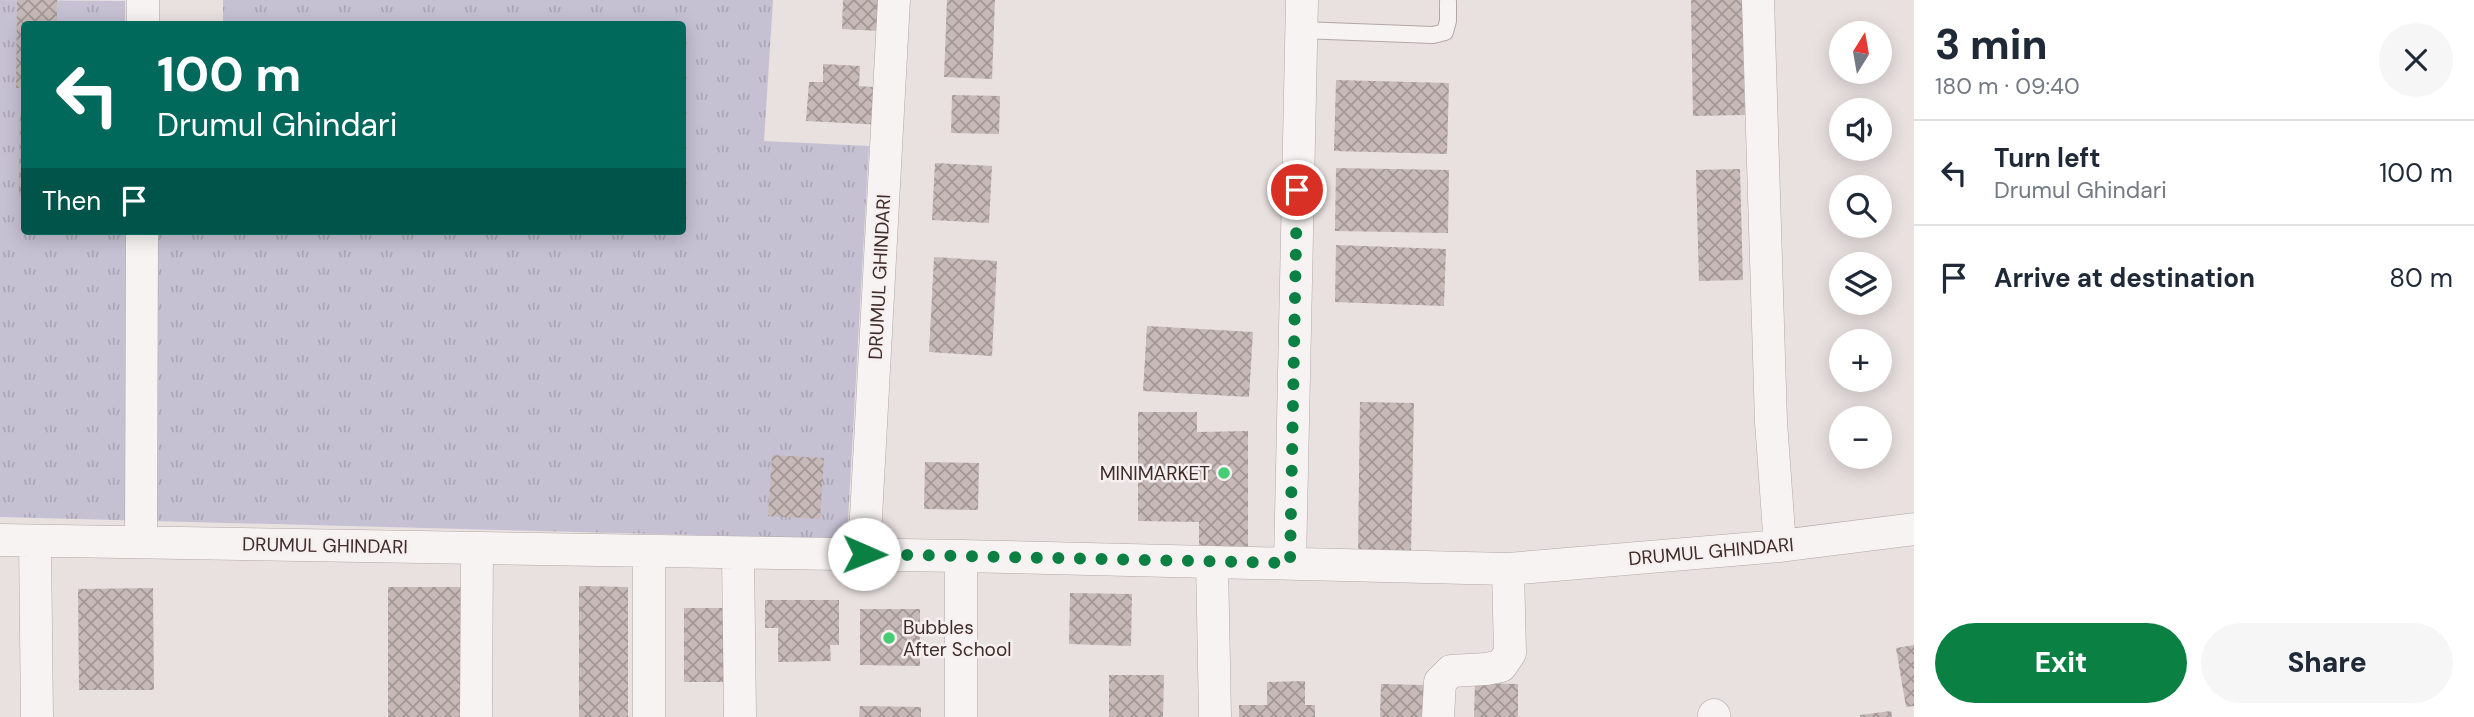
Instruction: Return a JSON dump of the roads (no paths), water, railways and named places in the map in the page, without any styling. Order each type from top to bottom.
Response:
[{"type":"street","points":[[143,0],[143,21]]},
{"type":"street","name":"DRUMUL GHINDARI","points":[[864,554],[894,0]]},
{"type":"street","points":[[1758,0],[1771,422],[1780,546]]},
{"type":"street","points":[[1290,563],[1301,15]]},
{"type":"street","points":[[141,542],[142,235]]},
{"type":"street","name":"DRUMUL GHINDARI","points":[[0,540],[864,554],[1508,569],[1780,546],[1914,529]]},
{"type":"street","points":[[35,541],[37,717]]},
{"type":"street","points":[[476,717],[477,548]]},
{"type":"street","points":[[649,551],[649,717]]},
{"type":"street","points":[[738,552],[740,717]]},
{"type":"street","points":[[961,556],[961,717]]},
{"type":"street","points":[[1213,562],[1215,717]]},
{"type":"street","points":[[1438,717],[1440,682],[1451,671],[1501,666],[1510,653],[1508,569]]},
{"type":"lane","points":[[1301,15],[1433,35],[1445,32],[1448,2]]},
{"type":"place","name":"MINIMARKET","points":[[1224,473]]},
{"type":"place","name":"Bubbles After School","points":[[889,638]]}]
